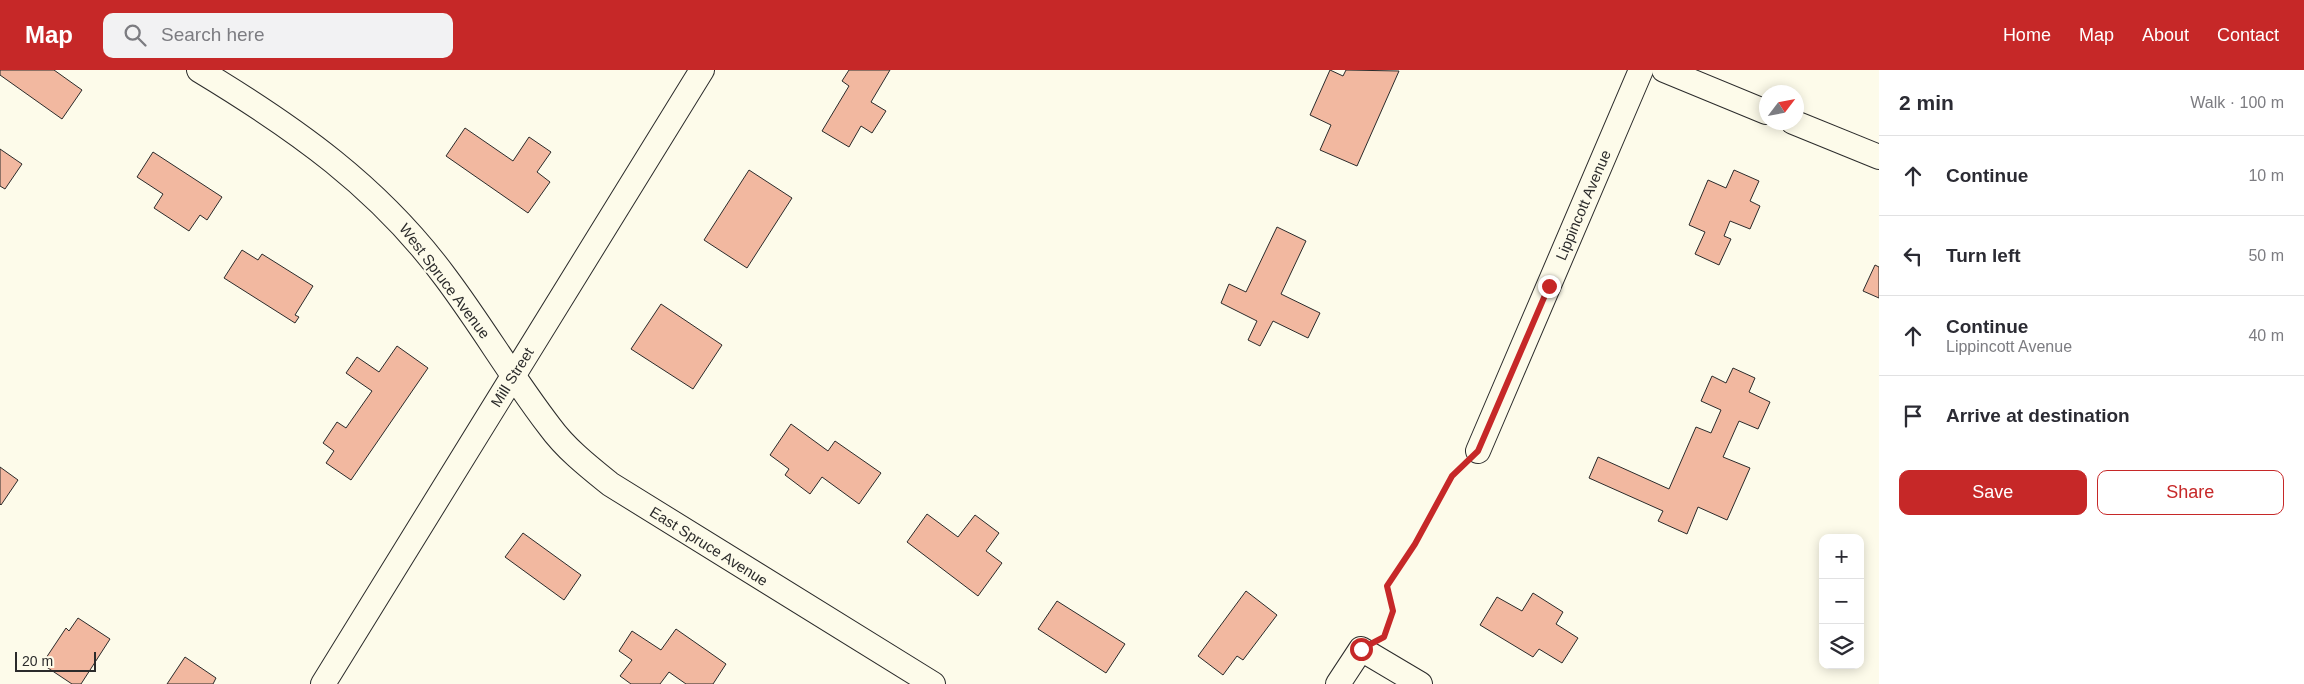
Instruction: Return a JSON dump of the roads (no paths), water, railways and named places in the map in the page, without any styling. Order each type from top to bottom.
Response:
[{"type":"street","name":"West Spruce Avenue","points":[[200,70],[259,106],[329,156],[393,213],[446,277],[514,374]]},
{"type":"street","name":"Mill Street","points":[[323,684],[702,70]]},
{"type":"street","name":"Lippincott Avenue","points":[[1478,451],[1642,70]]},
{"type":"street","points":[[1664,70],[1759,109]]},
{"type":"street","points":[[1804,126],[1879,157]]},
{"type":"street","name":"East Spruce Avenue","points":[[514,374],[550,428],[580,459],[610,484],[933,684]]},
{"type":"street","points":[[1338,684],[1361,649],[1420,684]]}]
